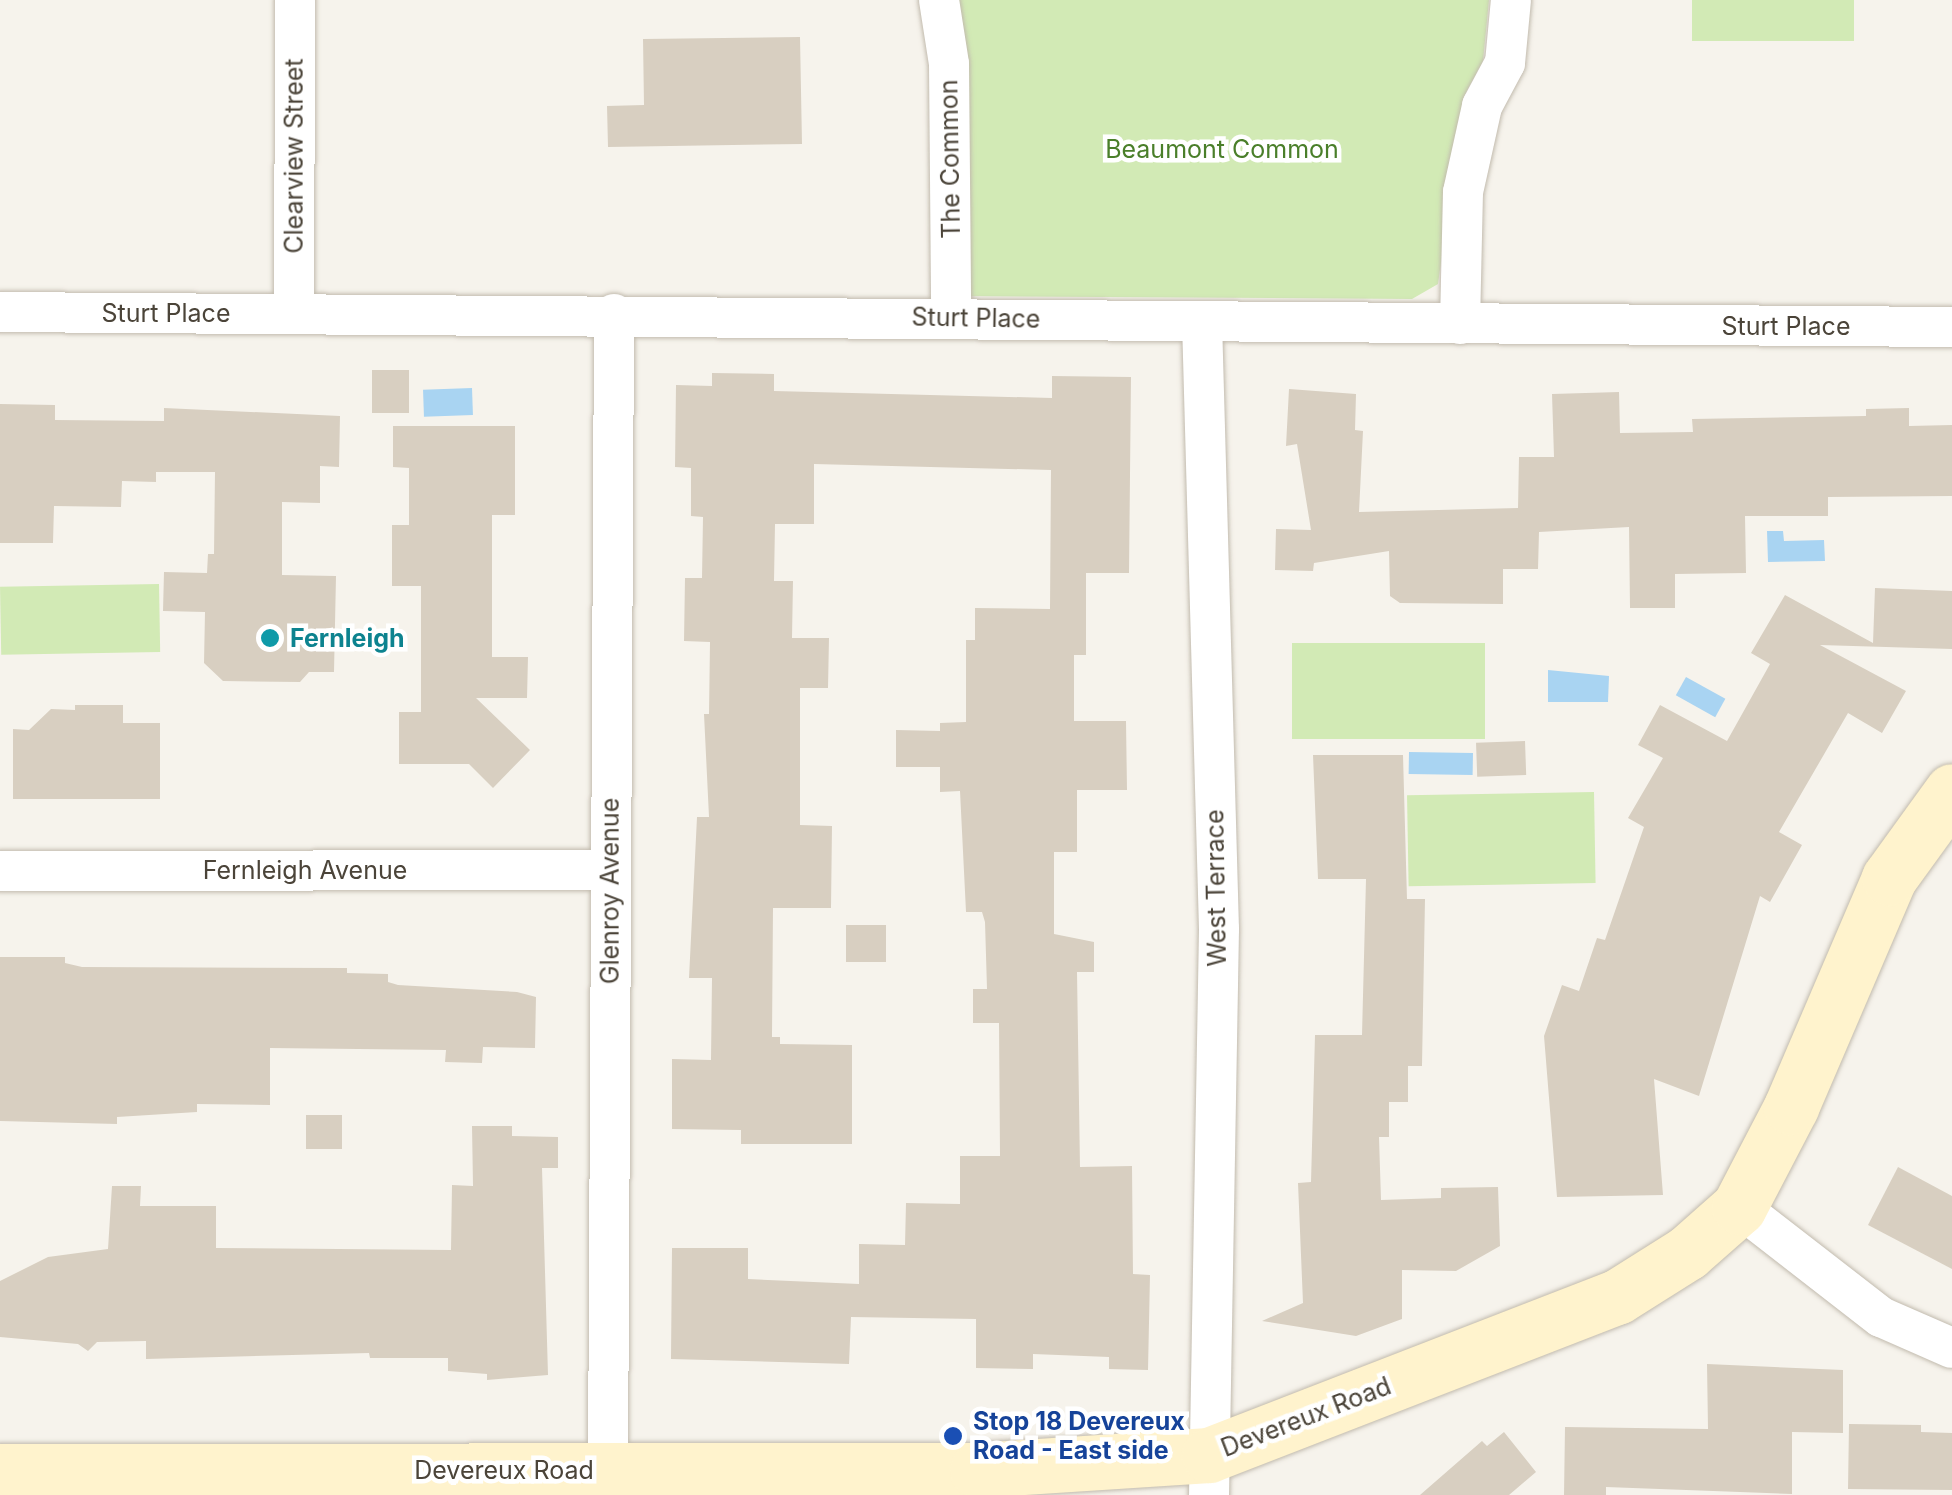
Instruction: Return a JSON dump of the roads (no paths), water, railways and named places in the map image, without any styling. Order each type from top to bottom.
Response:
[{"type":"street","name":"Clearview Street","points":[[294,313],[295,0]]},
{"type":"street","name":"The Common","points":[[938,0],[949,64],[951,318]]},
{"type":"street","points":[[1460,324],[1463,192],[1482,106],[1505,63],[1511,0]]},
{"type":"street","name":"Sturt Place","points":[[0,312],[1952,326]]},
{"type":"street","name":"Glenroy Avenue","points":[[608,1469],[614,314]]},
{"type":"street","name":"West Terrace","points":[[1202,321],[1218,929],[1209,1475]]},
{"type":"street","name":"Devereux Road","points":[[0,1471],[514,1483],[608,1469],[976,1482],[1209,1475],[1617,1297],[1687,1253],[1739,1207],[1791,1107],[1889,878],[1952,791]]},
{"type":"street","name":"Fernleigh Avenue","points":[[0,870],[610,870]]},
{"type":"street","points":[[1739,1207],[1882,1317],[1952,1348]]},
{"type":"water","points":[[472,388],[473,415],[424,417],[423,390]]},
{"type":"water","points":[[1767,531],[1783,531],[1784,541],[1824,540],[1825,561],[1768,562]]},
{"type":"water","points":[[1548,670],[1609,676],[1608,702],[1548,702]]},
{"type":"water","points":[[1686,677],[1725,699],[1715,717],[1676,695]]},
{"type":"water","points":[[1409,752],[1473,753],[1473,775],[1409,774]]},
{"type":"place","name":"Fernleigh","points":[[270,638]]},
{"type":"place","name":"Stop 18 Devereux Road - East side","points":[[953,1436]]},
{"type":"park label","name":"Beaumont Common","points":[[1222,149]]}]
